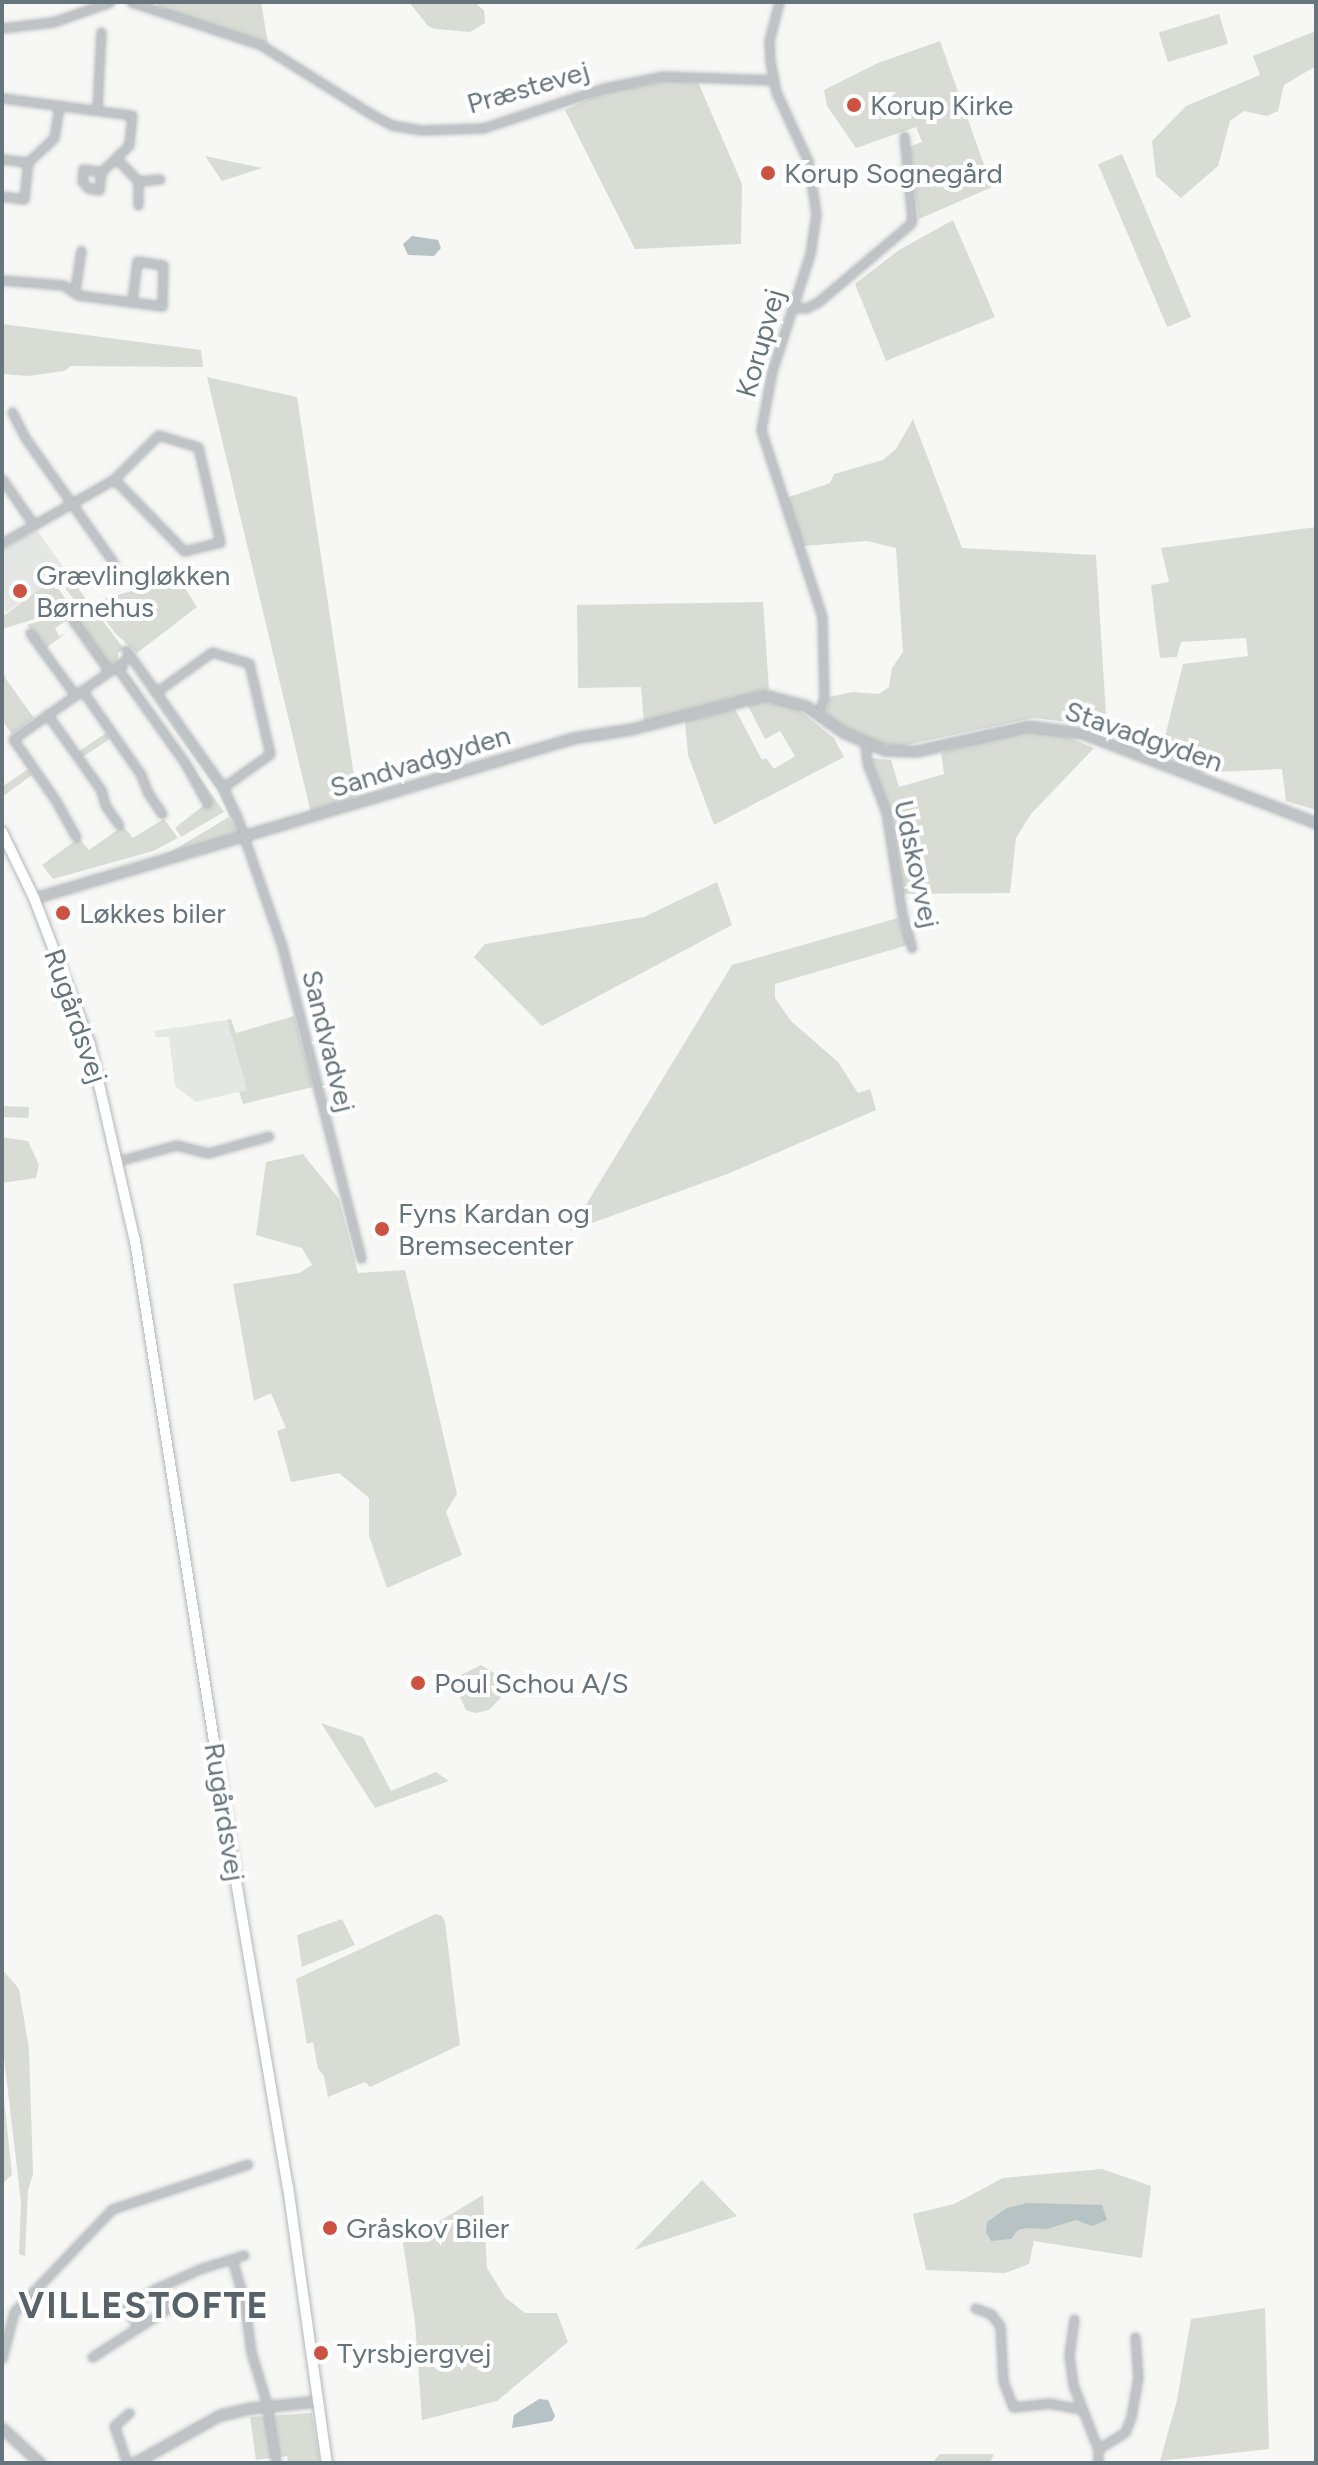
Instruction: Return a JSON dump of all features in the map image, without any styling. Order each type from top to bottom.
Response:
[{"type":"main road","name":"Rugårdsvej","points":[[2,832],[34,898],[90,1045],[118,1161],[154,1354],[227,1825],[288,2187],[327,2463]]},
{"type":"street","points":[[2,28],[53,22],[110,2]]},
{"type":"street","name":"Præstevej","points":[[131,2],[261,45],[382,120],[421,130],[483,128],[604,88],[663,76],[773,80]]},
{"type":"street","name":"Korupvej","points":[[779,2],[769,41],[773,80],[808,161],[816,196],[812,242],[772,371],[761,430],[822,617],[824,697],[819,715]]},
{"type":"street","points":[[97,110],[101,32]]},
{"type":"street","points":[[2,98],[132,115],[129,145],[101,172]]},
{"type":"street","points":[[2,196],[24,199],[28,162],[54,138],[59,105]]},
{"type":"street","points":[[792,307],[806,308],[818,302],[910,224],[904,136]]},
{"type":"street","points":[[116,158],[138,181],[138,205]]},
{"type":"street","points":[[2,159],[28,162]]},
{"type":"street","points":[[138,181],[160,179]]},
{"type":"street","points":[[81,250],[75,290],[78,295],[162,306],[163,265],[137,261],[132,301]]},
{"type":"street","points":[[2,280],[75,290]]},
{"type":"street","points":[[12,412],[113,562]]},
{"type":"street","points":[[2,543],[114,479],[158,435],[198,447],[220,542],[184,551],[114,479]]},
{"type":"street","points":[[2,479],[34,525]]},
{"type":"street","points":[[72,619],[185,763],[207,803]]},
{"type":"street","points":[[30,633],[141,775],[162,814]]},
{"type":"street","points":[[156,692],[212,652],[249,663],[270,754],[223,787]]},
{"type":"street","name":"Sandvadvej","points":[[112,669],[128,653],[223,787],[282,946],[361,1258]]},
{"type":"street","points":[[76,837],[56,801],[13,740],[112,669]]},
{"type":"street","name":"Sandvadgyden","points":[[34,898],[573,738],[631,729],[752,697],[790,699],[819,715]]},
{"type":"street","points":[[47,714],[101,790],[105,805],[119,825]]},
{"type":"street","name":"Stavadgyden","points":[[819,715],[865,744],[916,751],[1008,728],[1064,728],[1103,740],[1316,823]]},
{"type":"street","name":"Udskovvej","points":[[865,744],[867,763],[886,812],[902,914],[912,948]]},
{"type":"street","points":[[118,1161],[176,1145],[208,1153],[269,1136]]},
{"type":"street","points":[[2,2358],[14,2312],[112,2209],[125,2202],[248,2164]]},
{"type":"street","points":[[138,2326],[126,2308],[184,2275],[244,2255]]},
{"type":"street","points":[[232,2259],[244,2300],[251,2352],[267,2406],[276,2463]]},
{"type":"street","points":[[92,2357],[168,2308],[159,2289]]},
{"type":"street","points":[[975,2308],[991,2314],[1000,2326],[1003,2381],[1010,2404],[1018,2409],[1049,2403],[1080,2409]]},
{"type":"street","points":[[1074,2319],[1070,2366],[1080,2409],[1098,2449],[1098,2463]]},
{"type":"street","points":[[1098,2449],[1125,2432],[1131,2417],[1138,2378],[1135,2337]]},
{"type":"street","points":[[134,2463],[209,2420],[235,2411],[318,2401]]},
{"type":"street","points":[[127,2463],[114,2426],[129,2413]]},
{"type":"street","points":[[2,2428],[40,2463]]},
{"type":"shaded area","points":[[153,2],[261,2],[268,43],[176,16]]},
{"type":"shaded area","points":[[409,2],[479,2],[477,5],[484,10],[485,23],[470,32],[436,29],[428,26]]},
{"type":"shaded area","points":[[1219,14],[1228,44],[1168,62],[1159,32]]},
{"type":"shaded area","points":[[1316,31],[1316,66],[1284,85],[1278,111],[1267,116],[1244,111],[1230,121],[1218,166],[1181,198],[1156,176],[1152,141],[1186,106],[1260,75],[1253,56]]},
{"type":"shaded area","points":[[940,41],[992,187],[919,219],[909,147],[922,142],[916,127],[856,148],[827,106],[824,90],[878,63]]},
{"type":"shaded area","points":[[671,80],[698,82],[742,184],[741,244],[635,249],[565,110],[605,92]]},
{"type":"shaded area","points":[[1122,154],[1191,317],[1167,327],[1098,164]]},
{"type":"shaded area","points":[[205,156],[262,168],[222,181]]},
{"type":"shaded area","points":[[953,220],[995,317],[886,361],[855,284],[899,250]]},
{"type":"shaded area","points":[[412,236],[438,240],[441,248],[434,256],[408,255],[403,244]]},
{"type":"shaded area","points":[[2,324],[201,350],[203,367],[71,366],[64,371],[28,376],[2,374]]},
{"type":"shaded area","points":[[207,377],[297,397],[357,796],[311,813]]},
{"type":"shaded area","points":[[913,419],[962,548],[1096,555],[1106,714],[1095,725],[1033,718],[901,746],[876,743],[836,723],[826,713],[829,697],[853,692],[879,694],[889,687],[892,668],[903,652],[896,548],[867,541],[803,546],[786,498],[830,483],[834,474],[883,460],[896,449]]},
{"type":"shaded area","points":[[1316,527],[1316,810],[1286,801],[1282,769],[1195,773],[1160,757],[1183,664],[1248,656],[1246,638],[1181,642],[1177,657],[1160,658],[1151,585],[1169,582],[1161,548]]},
{"type":"shaded area","name":"Grævlingløkken Børnehus","points":[[37,530],[66,571],[5,613],[2,549]]},
{"type":"shaded area","points":[[65,570],[88,602],[78,605],[56,576]]},
{"type":"shaded area","points":[[52,580],[72,608],[2,629],[2,617]]},
{"type":"shaded area","points":[[181,582],[197,607],[137,653],[115,633],[93,602],[153,585],[155,589]]},
{"type":"shaded area","points":[[763,602],[769,689],[644,722],[641,687],[578,688],[577,605]]},
{"type":"shaded area","points":[[91,605],[124,649],[118,653],[118,659],[108,666],[73,616],[55,628],[59,636],[66,633],[45,649],[27,625]]},
{"type":"shaded area","points":[[129,664],[219,788],[232,816],[236,830],[235,834],[162,857],[229,817],[235,828],[218,791]]},
{"type":"shaded area","points":[[127,665],[129,669],[125,671],[224,812],[181,837],[175,828],[209,801],[196,775],[121,669]]},
{"type":"shaded area","points":[[2,667],[6,679],[34,718],[12,734],[2,720]]},
{"type":"shaded area","points":[[764,700],[796,708],[834,738],[844,757],[714,825],[688,755],[685,721],[735,709],[762,760],[766,758],[774,769],[795,756],[780,731],[765,739],[748,706]]},
{"type":"shaded area","points":[[1031,731],[1060,734],[1094,748],[1031,814],[1016,838],[1010,893],[900,894],[893,822],[870,758],[891,760],[899,787],[944,774],[941,753],[1001,735]]},
{"type":"shaded area","points":[[106,733],[110,739],[82,758],[78,752]]},
{"type":"shaded area","points":[[28,769],[32,775],[2,797],[2,787]]},
{"type":"shaded area","points":[[164,819],[178,838],[153,851],[53,879],[42,865],[79,838],[89,850],[123,826],[133,838]]},
{"type":"shaded area","points":[[717,882],[732,925],[542,1026],[474,957],[485,944],[644,917]]},
{"type":"shaded area","points":[[898,918],[908,945],[775,984],[775,998],[791,1021],[838,1062],[858,1093],[870,1089],[876,1110],[730,1173],[570,1231],[732,965]]},
{"type":"shaded area","points":[[294,1016],[313,1087],[243,1104],[239,1092],[247,1090],[227,1020],[231,1019],[236,1033]]},
{"type":"shaded area","points":[[227,1020],[247,1090],[196,1102],[175,1086],[169,1037],[156,1037],[154,1031]]},
{"type":"shaded area","points":[[2,1106],[29,1107],[29,1118],[2,1117]]},
{"type":"shaded area","points":[[2,1137],[28,1141],[39,1165],[36,1178],[2,1183]]},
{"type":"shaded area","points":[[303,1154],[339,1199],[358,1273],[405,1270],[457,1494],[446,1512],[462,1555],[387,1588],[369,1536],[369,1498],[339,1473],[291,1482],[277,1431],[286,1428],[271,1393],[254,1401],[233,1284],[299,1273],[312,1265],[302,1248],[256,1235],[266,1162]]},
{"type":"shaded area","points":[[481,1665],[502,1678],[505,1693],[489,1710],[475,1713],[466,1710],[454,1685],[459,1676]]},
{"type":"shaded area","points":[[321,1723],[363,1737],[391,1791],[436,1772],[449,1781],[375,1808]]},
{"type":"shaded area","points":[[436,1914],[442,1916],[445,1922],[460,2045],[370,2087],[365,2082],[328,2097],[313,2042],[307,2044],[296,1979]]},
{"type":"shaded area","points":[[342,1919],[355,1945],[302,1967],[297,1935]]},
{"type":"shaded area","points":[[2,1969],[19,1989],[29,2049],[33,2174],[28,2190],[25,2256],[19,2254],[21,2202],[2,2041]]},
{"type":"shaded area","points":[[2,2079],[12,2175],[2,2184]]},
{"type":"shaded area","points":[[1102,2169],[1151,2186],[1142,2258],[1034,2241],[1029,2264],[1005,2273],[926,2270],[913,2214],[954,2204],[1003,2178]]},
{"type":"shaded area","points":[[702,2180],[737,2216],[634,2250]]},
{"type":"shaded area","points":[[483,2195],[487,2268],[505,2297],[525,2313],[557,2313],[568,2342],[497,2401],[422,2420],[415,2322],[403,2243]]},
{"type":"shaded area","points":[[1027,2203],[1102,2205],[1107,2220],[1092,2226],[1076,2220],[1047,2229],[1028,2228],[1018,2230],[1011,2239],[991,2241],[986,2232],[987,2222],[1007,2208]]},
{"type":"shaded area","points":[[1265,2308],[1269,2449],[1160,2461],[1177,2400],[1191,2319]]},
{"type":"shaded area","points":[[539,2399],[548,2400],[555,2416],[552,2421],[512,2428],[514,2415]]},
{"type":"shaded area","points":[[312,2413],[320,2463],[288,2463],[287,2456],[256,2460],[250,2417]]},
{"type":"shaded area","points":[[940,2454],[994,2454],[990,2463],[932,2463]]},
{"type":"place","name":"Korup Kirke","points":[[854,105]]},
{"type":"place","name":"Korup Sognegård","points":[[768,173]]},
{"type":"place","name":"Grævlingløkken Børnehus","points":[[20,591]]},
{"type":"place","name":"Løkkes biler","points":[[63,913]]},
{"type":"place","name":"Fyns Kardan og Bremsecenter","points":[[382,1229]]},
{"type":"place","name":"Poul Schou A/S","points":[[418,1683]]},
{"type":"place","name":"Gråskov Biler","points":[[330,2228]]},
{"type":"place","name":"Tyrsbjergvej","points":[[321,2353]]},
{"type":"district","name":"VILLESTOFTE","points":[[144,2306]]}]
